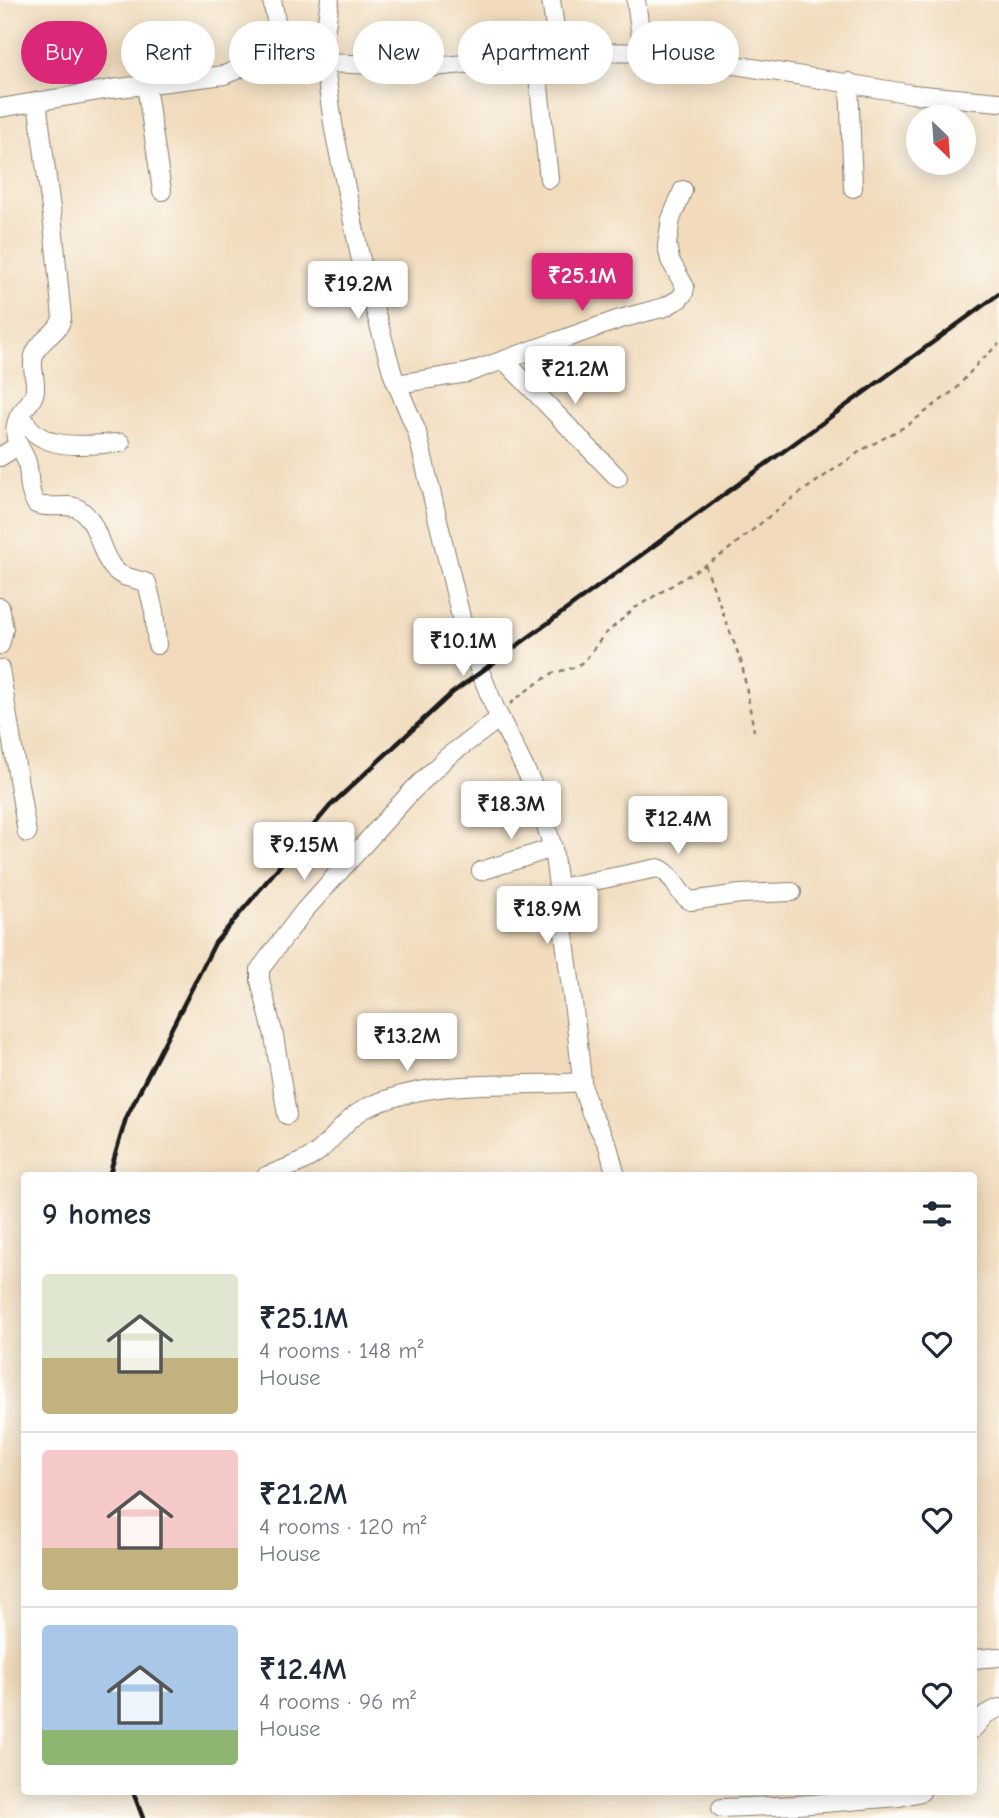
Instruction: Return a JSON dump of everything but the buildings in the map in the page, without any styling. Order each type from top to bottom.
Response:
[{"type":"street","points":[[272,0],[276,21]]},
{"type":"street","points":[[327,21],[330,0]]},
{"type":"street","points":[[551,0],[554,21]]},
{"type":"street","points":[[636,0],[639,21]]},
{"type":"street","points":[[339,64],[433,68],[458,66]]},
{"type":"street","points":[[739,64],[948,99],[999,102]]},
{"type":"street","points":[[0,108],[229,73]]},
{"type":"street","points":[[849,82],[853,188]]},
{"type":"street","points":[[328,84],[334,130],[360,256],[397,384],[417,432],[465,634],[499,716],[534,787],[553,848],[582,1082],[591,1113],[608,1146],[615,1172]]},
{"type":"street","points":[[539,84],[549,179]]},
{"type":"street","points":[[146,85],[162,191]]},
{"type":"street","points":[[37,101],[62,317],[54,331],[37,349],[32,370],[36,390],[16,424],[17,446],[28,466],[29,489],[36,504],[50,508],[69,507],[81,510],[114,570],[146,583],[154,611],[157,645]]},
{"type":"street","points":[[397,384],[467,373],[620,319],[665,307],[679,299],[685,287],[670,260],[667,245],[671,219],[682,190]]},
{"type":"street","points":[[504,360],[618,478]]},
{"type":"street","points":[[21,413],[26,425],[47,442],[62,445],[121,443]]},
{"type":"street","points":[[0,457],[17,446]]},
{"type":"street","points":[[0,607],[4,629],[0,645]]},
{"type":"street","points":[[0,669],[27,833]]},
{"type":"street","points":[[287,1115],[260,969],[304,911],[411,792],[447,757],[499,716]]},
{"type":"street","points":[[481,870],[553,848]]},
{"type":"street","points":[[559,888],[662,868],[682,895],[691,901],[740,894],[792,892]]},
{"type":"street","points":[[275,1172],[317,1152],[354,1115],[424,1088],[488,1084],[538,1086],[582,1082]]},
{"type":"street","points":[[977,1659],[999,1657]]},
{"type":"street","points":[[977,1724],[986,1714],[999,1708]]},
{"type":"street","points":[[722,1806],[861,1800],[908,1795]]},
{"type":"path","points":[[499,716],[530,688],[553,673],[576,667],[586,659],[604,635],[635,608],[723,554],[788,502],[862,450],[918,418],[956,389],[999,344]]},
{"type":"path","points":[[705,565],[742,664],[754,731]]},
{"type":"railway","points":[[110,1172],[126,1118],[215,943],[330,806],[452,693],[999,294]]},
{"type":"railway","points":[[134,1795],[143,1818]]}]
